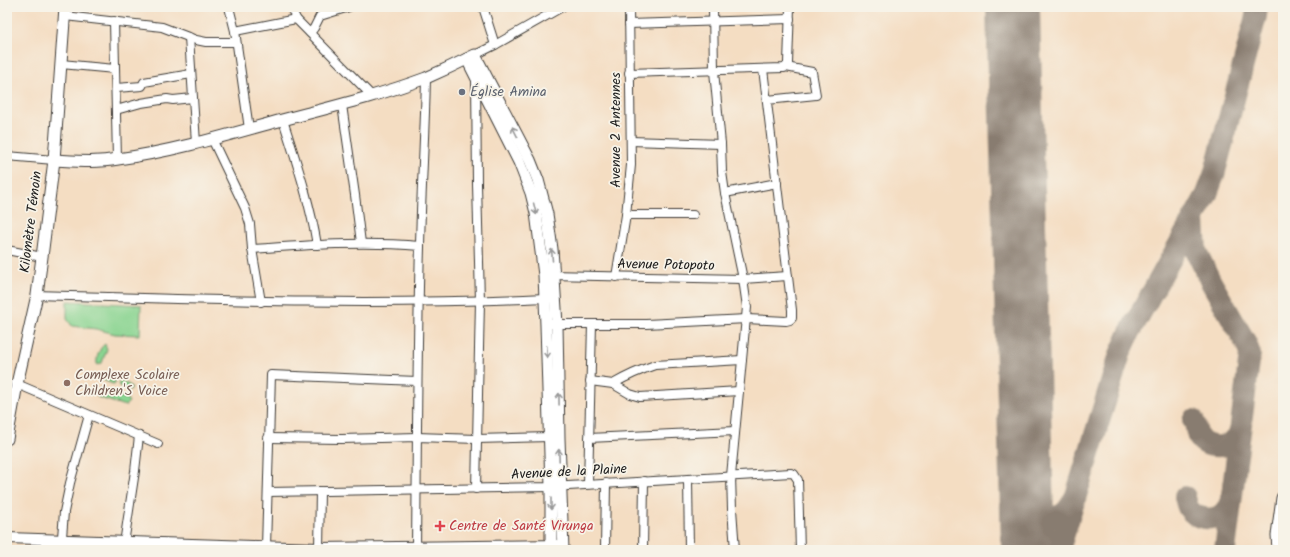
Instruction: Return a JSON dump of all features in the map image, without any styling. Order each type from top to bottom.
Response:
[{"type":"highway","points":[[1279,550],[1278,535],[1283,498]]},
{"type":"main road","name":"Kilomètre Témoin","points":[[7,439],[10,406],[17,384],[37,295],[54,160],[65,11]]},
{"type":"main road","points":[[471,57],[476,76],[519,162],[528,185],[536,213],[549,275],[545,298],[552,324],[549,437],[563,547]]},
{"type":"main road","points":[[54,160],[117,160],[212,139],[372,96],[426,77],[471,57]]},
{"type":"main road","points":[[471,57],[538,180],[543,193],[550,229],[549,275],[552,324],[556,486],[551,548]]},
{"type":"main road","points":[[528,185],[538,180]]},
{"type":"street","points":[[230,7],[249,129]]},
{"type":"street","points":[[291,7],[296,19],[372,96]]},
{"type":"street","points":[[310,33],[320,16],[349,7]]},
{"type":"street","points":[[484,7],[495,45]]},
{"type":"street","points":[[471,57],[562,7]]},
{"type":"street","name":"Avenue 2 Antennes","points":[[616,277],[626,215],[631,165],[629,7]]},
{"type":"street","points":[[713,7],[714,71],[725,193],[743,279],[747,307],[731,476],[735,550]]},
{"type":"street","points":[[786,67],[788,63],[790,7]]},
{"type":"street","points":[[65,11],[114,21],[162,27],[206,42],[236,42]]},
{"type":"street","points":[[234,31],[296,19]]},
{"type":"street","points":[[629,24],[790,19]]},
{"type":"street","points":[[114,21],[117,160]]},
{"type":"street","points":[[189,37],[196,142]]},
{"type":"street","points":[[61,64],[115,69]]},
{"type":"street","points":[[629,73],[714,71],[786,67],[812,72],[816,95],[767,100]]},
{"type":"street","points":[[552,324],[646,324],[747,319],[786,321],[792,318],[763,69]]},
{"type":"street","points":[[116,88],[142,86],[144,82],[191,74]]},
{"type":"street","points":[[476,76],[480,301],[476,489]]},
{"type":"street","points":[[416,548],[417,381],[426,77]]},
{"type":"street","points":[[116,110],[141,103],[167,99],[173,100],[193,98]]},
{"type":"street","points":[[342,105],[361,243]]},
{"type":"street","points":[[283,120],[301,177],[317,245]]},
{"type":"street","points":[[212,139],[245,208],[250,224],[252,249],[261,302]]},
{"type":"street","points":[[631,141],[721,144]]},
{"type":"street","points":[[7,156],[54,160]]},
{"type":"street","points":[[725,193],[777,183]]},
{"type":"street","points":[[626,215],[693,216]]},
{"type":"street","points":[[252,249],[361,243],[420,246]]},
{"type":"street","points":[[7,250],[42,257]]},
{"type":"street","name":"Avenue Potopoto","points":[[549,275],[743,279],[788,276]]},
{"type":"street","points":[[37,295],[261,302],[480,301],[545,298]]},
{"type":"street","points":[[588,484],[592,324]]},
{"type":"street","points":[[613,384],[629,375],[655,365],[742,360]]},
{"type":"street","points":[[266,547],[271,375],[417,381]]},
{"type":"street","points":[[590,381],[613,384],[630,394],[640,397],[738,391]]},
{"type":"street","points":[[17,384],[158,444]]},
{"type":"street","points":[[62,545],[64,512],[70,483],[89,415]]},
{"type":"street","points":[[589,438],[735,431]]},
{"type":"street","points":[[124,546],[140,436]]},
{"type":"street","points":[[268,438],[342,439],[417,437],[477,439],[549,437]]},
{"type":"street","name":"Avenue de la Plaine","points":[[268,492],[476,489],[791,473],[794,474],[798,480],[800,550]]},
{"type":"street","points":[[688,479],[689,550]]},
{"type":"street","points":[[644,481],[644,550]]},
{"type":"street","points":[[605,550],[606,483]]},
{"type":"street","points":[[319,549],[320,491]]},
{"type":"street","points":[[7,538],[62,545],[319,549],[563,547]]},
{"type":"green space","points":[[67,301],[141,305],[140,335],[115,334],[96,329],[72,326],[67,319]]},
{"type":"green space","points":[[105,344],[107,349],[102,363],[97,365],[98,353]]},
{"type":"green space","points":[[105,375],[115,380],[115,383],[113,384],[103,380],[103,376]]},
{"type":"green space","points":[[121,381],[131,386],[131,389],[129,390],[119,386],[118,383]]},
{"type":"green space","points":[[100,388],[127,399],[129,402],[125,406],[97,397]]},
{"type":"taxiway","points":[[1059,550],[1120,354],[1130,332],[1207,194],[1214,175],[1256,16],[1257,7]]},
{"type":"taxiway","points":[[1194,219],[1196,251],[1211,282],[1246,343],[1250,354],[1225,550]]},
{"type":"taxiway","points":[[1193,420],[1199,438],[1203,442],[1212,446],[1222,446],[1232,442],[1237,437],[1240,430]]},
{"type":"taxiway","points":[[1185,497],[1188,508],[1193,513],[1203,518],[1214,518],[1219,516],[1228,508],[1231,500]]},
{"type":"taxiway","points":[[1026,498],[1032,509],[1036,513],[1045,517],[1059,516],[1069,508],[1074,499]]},
{"type":"runway","points":[[1013,7],[1028,550]]},
{"type":"place","name":"Église Amina","points":[[462,92]]},
{"type":"place","name":"Complexe Scolaire Children'S Voice","points":[[67,383]]},
{"type":"place","name":"Centre de Santé Virunga","points":[[440,526]]}]
